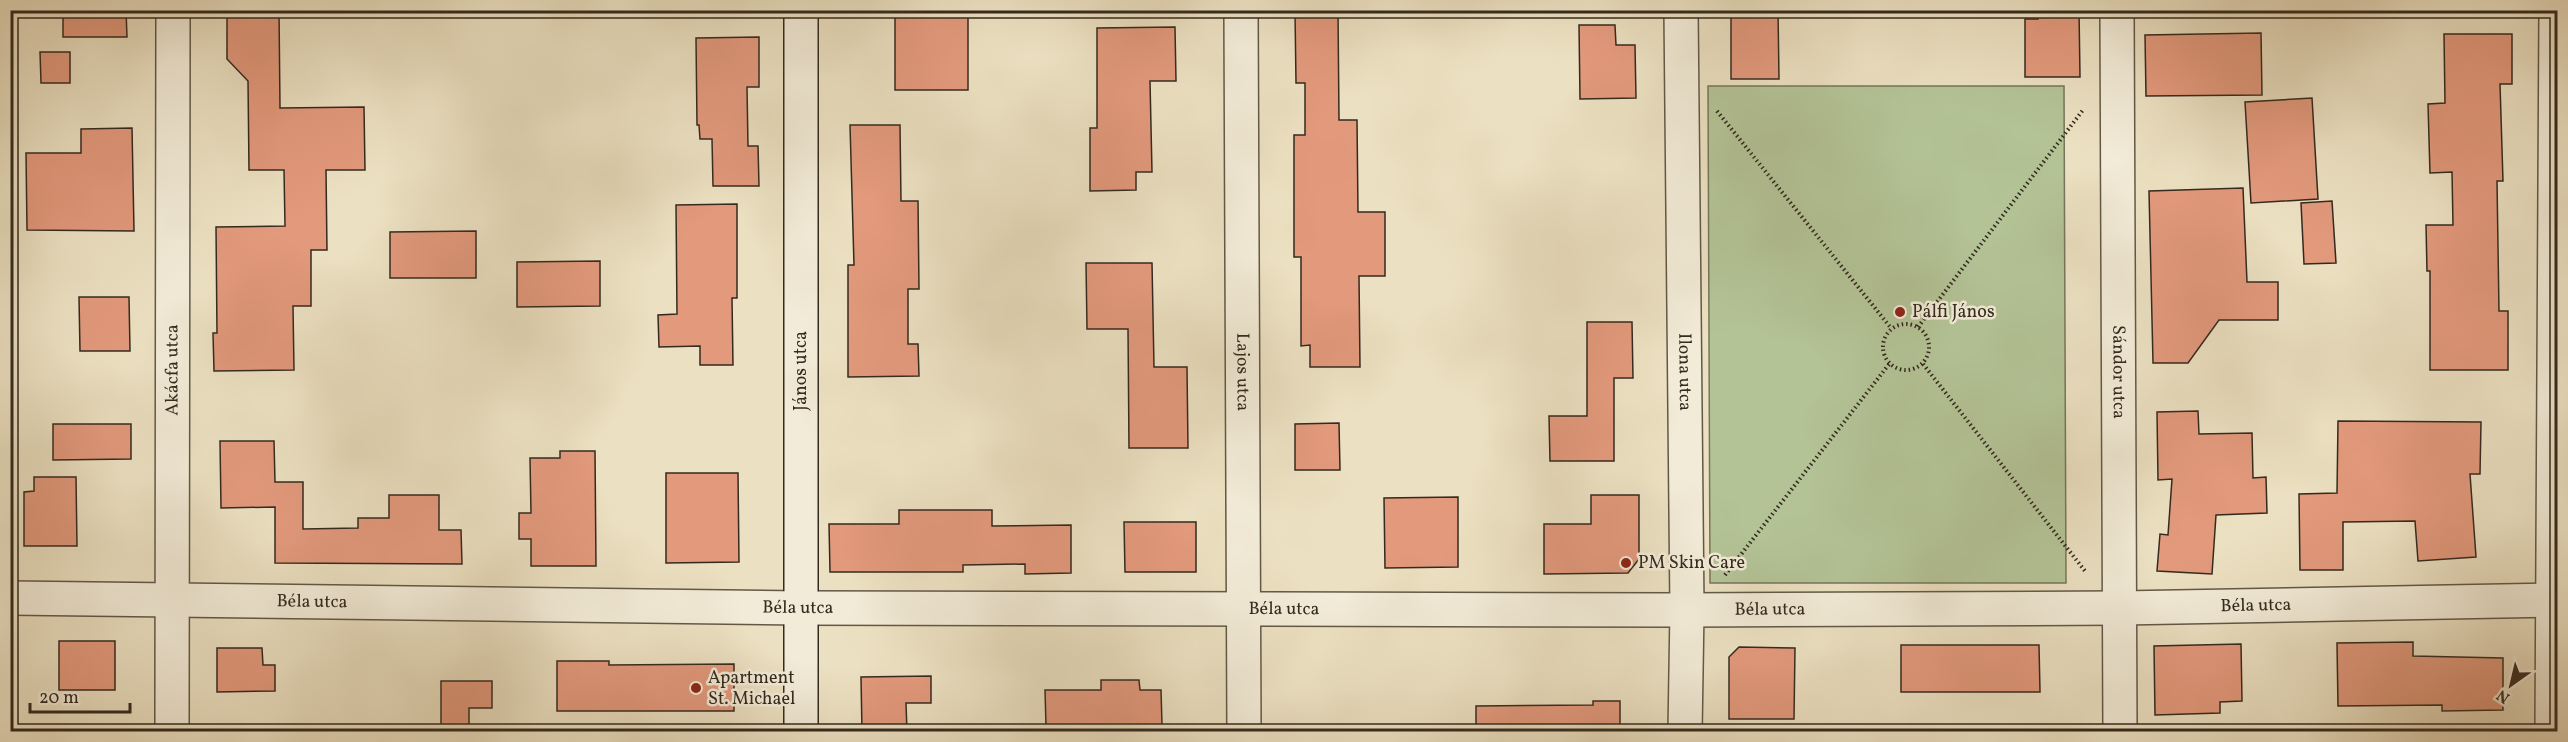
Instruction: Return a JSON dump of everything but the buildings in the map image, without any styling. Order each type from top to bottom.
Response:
[{"type":"street","name":"Akácfa utca","points":[[172,732],[173,10]]},
{"type":"street","name":"János utca","points":[[801,10],[801,732]]},
{"type":"street","name":"Lajos utca","points":[[1241,10],[1244,732]]},
{"type":"street","name":"Ilona utca","points":[[1681,10],[1687,610],[1685,732]]},
{"type":"street","name":"Sándor utca","points":[[2117,10],[2120,732]]},
{"type":"street","points":[[2552,732],[2555,600],[2556,10]]},
{"type":"street","name":"Béla utca","points":[[10,598],[801,608],[1244,607],[1687,610],[2121,608],[2555,600]]},
{"type":"path","points":[[1918,327],[2094,96],[2116,97]]},
{"type":"path","points":[[1681,98],[1705,99],[1717,112],[1891,328]]},
{"type":"path","points":[[1903,325],[1918,327],[1928,341],[1929,353],[1923,364],[1912,370],[1902,370],[1890,363],[1883,351],[1885,339],[1891,328],[1903,325]]},
{"type":"path","points":[[1687,610],[1725,575],[1890,363]]},
{"type":"path","points":[[1923,364],[2089,576],[2121,608]]},
{"type":"green space","points":[[1708,86],[2064,86],[2066,583],[1710,583]]},
{"type":"place","name":"Pálfi János","points":[[1900,312]]},
{"type":"place","name":"PM Skin Care","points":[[1626,563]]},
{"type":"place","name":"Apartment St. Michael","points":[[696,688]]}]
